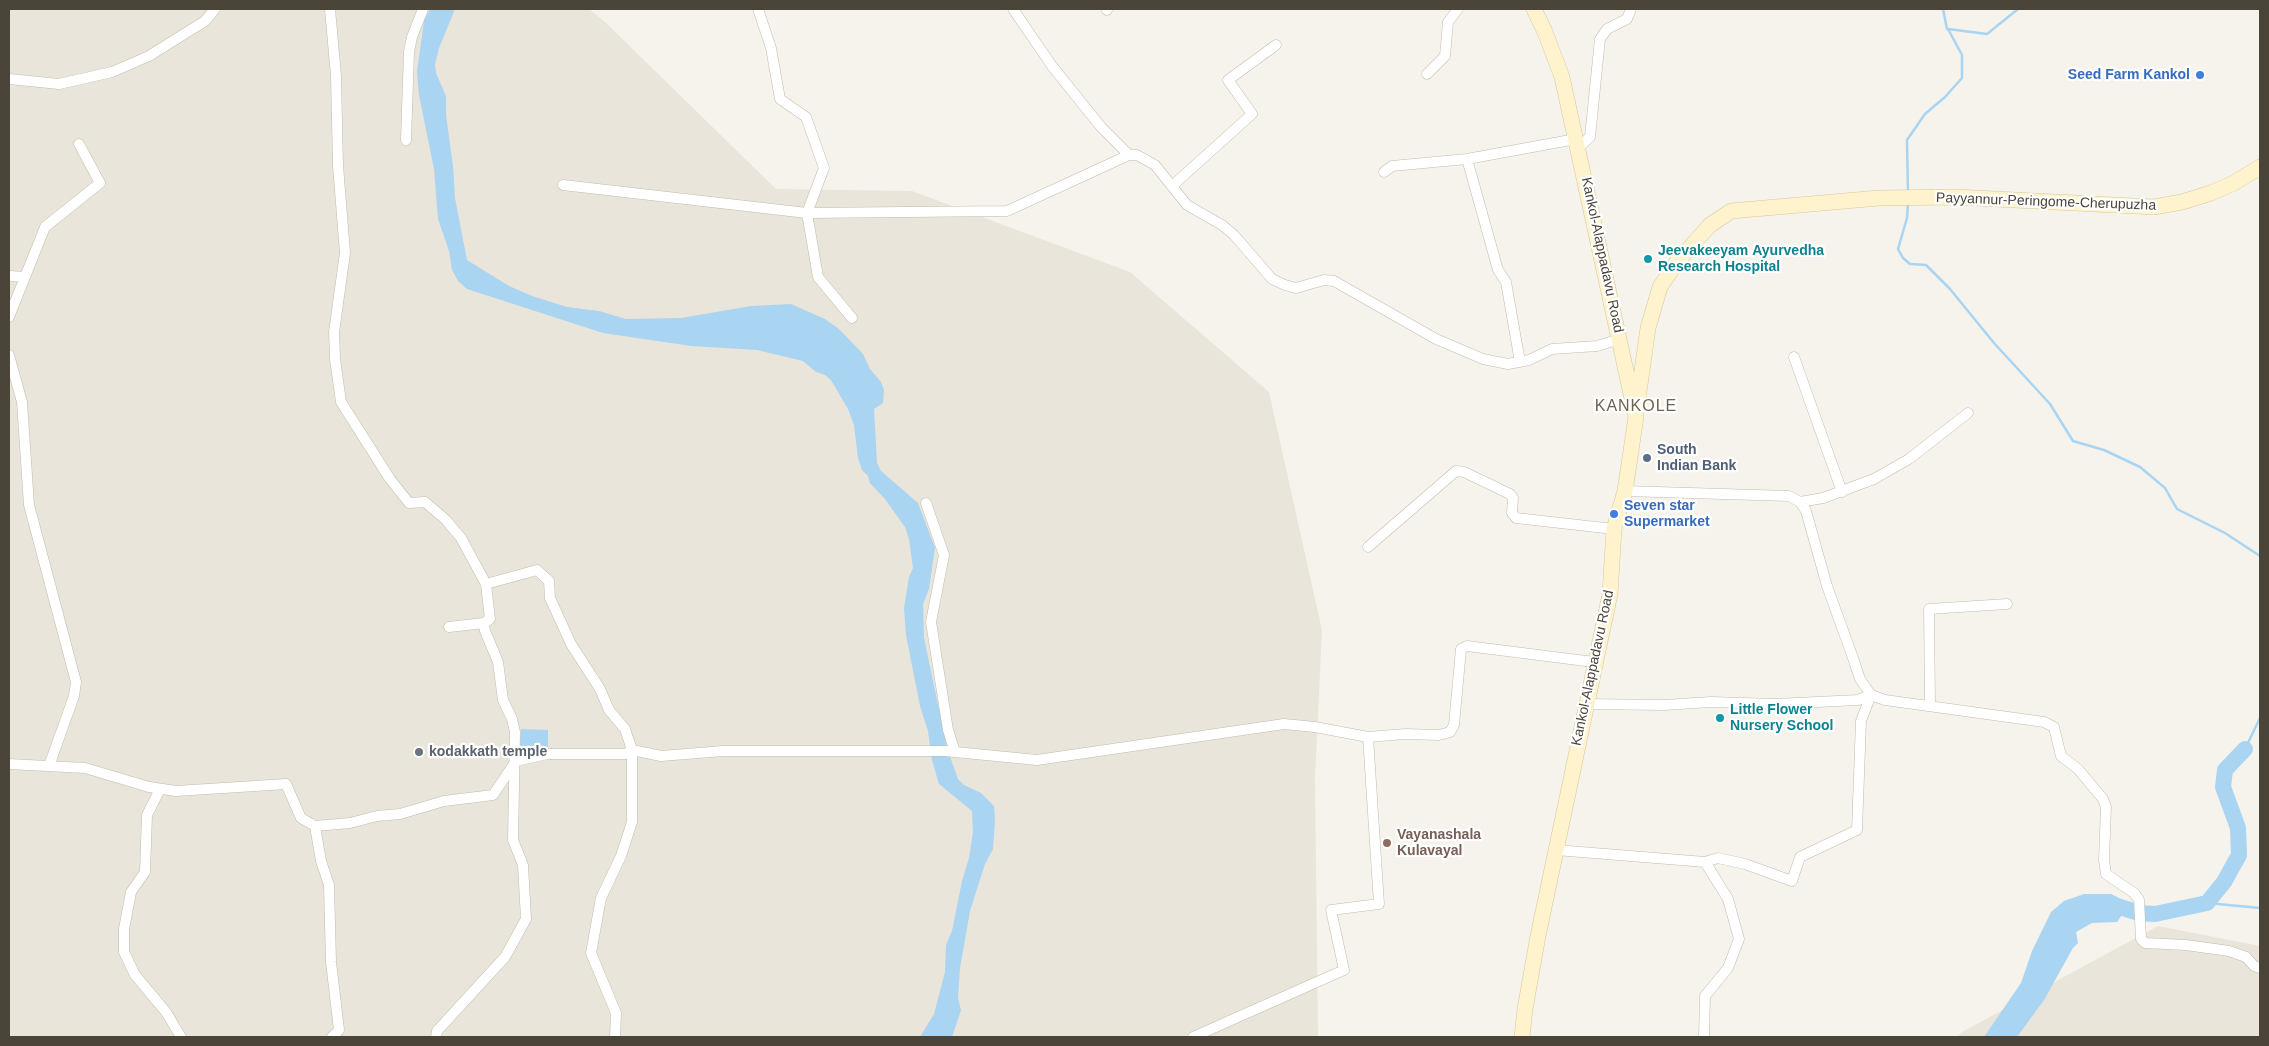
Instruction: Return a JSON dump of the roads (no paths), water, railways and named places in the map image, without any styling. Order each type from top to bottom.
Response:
[{"type":"main road","name":"Kankol-Alappadavu Road","points":[[1522,1037],[1524,1009],[1585,704],[1610,594],[1614,528],[1625,491],[1636,417],[1562,77],[1534,9]]},
{"type":"main road","name":"Payyannur-Peringome-Cherupuzha","points":[[1636,417],[1648,328],[1660,287],[1677,262],[1710,225],[1732,211],[1879,198],[2039,200],[2154,207],[2182,202],[2211,193],[2234,183],[2260,167]]},
{"type":"street","points":[[9,79],[59,84],[112,72],[149,56],[179,38],[205,21],[215,9]]},
{"type":"street","points":[[330,9],[336,76],[338,166],[345,253],[334,332],[334,359],[341,402],[390,479],[409,503],[425,502],[446,520],[461,538],[486,584],[490,619],[484,623],[449,627]]},
{"type":"street","points":[[406,140],[409,52],[412,37],[423,9]]},
{"type":"street","points":[[758,9],[772,48],[780,99],[806,117],[824,168],[807,213],[818,277],[852,318]]},
{"type":"street","points":[[1014,9],[1077,98],[1129,155]]},
{"type":"street","points":[[1427,74],[1445,56],[1448,22],[1458,9]]},
{"type":"street","points":[[1384,172],[1392,166],[1467,159],[1577,144],[1590,137],[1600,39],[1607,29],[1627,19],[1630,9]]},
{"type":"street","points":[[1172,186],[1252,114],[1228,80],[1276,45]]},
{"type":"street","points":[[9,317],[45,228],[100,183],[79,144]]},
{"type":"street","points":[[563,185],[807,213],[1007,211],[1129,155],[1137,155],[1154,165],[1188,205],[1234,235],[1272,279],[1284,285],[1296,288],[1324,280],[1334,281],[1436,339],[1483,359],[1508,364],[1520,362],[1552,349],[1597,346],[1620,338]]},
{"type":"street","points":[[1467,159],[1498,270],[1506,282],[1520,362]]},
{"type":"street","points":[[9,276],[25,277]]},
{"type":"street","points":[[9,355],[22,402],[29,505],[76,682],[74,696],[49,766]]},
{"type":"street","points":[[1794,357],[1842,492]]},
{"type":"street","points":[[1800,502],[1823,498],[1874,479],[1909,458],[1968,413]]},
{"type":"street","points":[[1368,547],[1456,471],[1464,472],[1510,494],[1513,498],[1512,513],[1516,518],[1614,528]]},
{"type":"street","points":[[1625,491],[1789,496],[1800,502],[1806,511],[1822,569],[1852,658],[1860,679],[1871,695],[1885,700],[2044,722],[2054,726],[2061,756],[2078,769],[2103,799],[2106,807],[2104,860],[2106,874],[2134,893],[2140,900],[2141,939],[2144,943],[2186,945],[2229,951],[2246,957],[2254,966],[2260,968]]},
{"type":"street","points":[[926,503],[944,556],[931,622],[948,730],[955,752]]},
{"type":"street","points":[[486,584],[537,570],[549,581],[550,598],[571,644],[600,688],[609,710],[625,729],[632,750],[632,822],[621,856],[601,898],[591,953],[616,1013],[615,1037]]},
{"type":"street","points":[[1930,706],[1929,609],[2007,604]]},
{"type":"street","points":[[436,1037],[437,1031],[505,957],[526,919],[523,865],[513,840],[516,761],[515,732],[512,719],[503,700],[498,662],[485,631],[484,623]]},
{"type":"street","points":[[9,764],[85,768],[160,789],[176,791],[286,784],[301,818],[315,826],[350,823],[377,816],[400,814],[444,801],[493,795],[516,761],[547,754],[625,754],[632,750],[661,756],[723,751],[928,750],[1037,760],[1284,724],[1315,726],[1368,737],[1405,734],[1439,735],[1450,732],[1454,725],[1461,649],[1467,646],[1594,662]]},
{"type":"street","points":[[1585,704],[1664,706],[1711,702],[1776,704],[1858,700],[1871,695]]},
{"type":"street","points":[[1556,850],[1705,862],[1718,858],[1745,864],[1792,881],[1800,857],[1857,830],[1861,721],[1871,695]]},
{"type":"street","points":[[1194,1037],[1344,970],[1331,910],[1379,904],[1368,737]]},
{"type":"street","points":[[160,789],[147,815],[146,872],[131,892],[124,929],[124,952],[135,975],[166,1012],[181,1037]]},
{"type":"street","points":[[315,826],[321,861],[329,885],[331,962],[338,1030],[332,1037]]},
{"type":"street","points":[[1704,1037],[1705,996],[1728,968],[1739,939],[1728,899],[1705,862]]},
{"type":"water","points":[[430,9],[455,9],[439,48],[435,65],[436,73],[446,96],[446,115],[455,198],[467,260],[509,286],[532,296],[567,307],[599,311],[626,319],[681,318],[751,306],[791,304],[825,319],[839,329],[863,354],[870,369],[881,382],[884,390],[883,403],[874,409],[877,463],[881,471],[918,503],[935,548],[929,589],[923,604],[924,638],[947,748],[958,779],[964,785],[981,793],[994,806],[993,849],[985,864],[970,911],[960,968],[958,998],[961,1010],[952,1037],[920,1037],[934,1014],[945,972],[946,945],[952,931],[962,881],[969,858],[973,832],[972,811],[939,784],[932,760],[928,731],[920,706],[906,635],[904,608],[909,577],[913,568],[909,539],[905,527],[862,470],[858,458],[854,425],[848,409],[831,380],[825,375],[816,372],[803,361],[757,350],[691,346],[603,333],[467,289],[458,281],[452,270],[449,251],[438,219],[434,169],[419,95],[417,72],[424,21]]},
{"type":"water","points":[[521,729],[548,730],[548,747],[520,747]]},
{"type":"water","points":[[2084,894],[2111,894],[2123,900],[2125,903],[2122,915],[2117,922],[2092,923],[2076,932],[2078,943],[2073,948],[2044,1000],[2017,1037],[1984,1037],[2021,983],[2032,951],[2051,912],[2064,901]]},
{"type":"waterway","points":[[1943,9],[1947,29]]},
{"type":"waterway","points":[[1948,29],[1987,34],[2018,9]]},
{"type":"waterway","points":[[1908,192],[1907,140],[1925,114],[1945,97],[1962,78],[1962,55],[1948,29]]},
{"type":"waterway","points":[[1908,203],[1907,218],[1898,249],[1903,258],[1910,264],[1926,265],[1950,289],[1994,343],[2050,404],[2073,441],[2104,450],[2140,467],[2165,488],[2177,509],[2225,533],[2260,556]]},
{"type":"waterway","points":[[2245,749],[2260,718]]},
{"type":"waterway","points":[[2104,902],[2139,913],[2155,914],[2207,903],[2224,882],[2239,855],[2238,828],[2223,787],[2225,770],[2245,749]]},
{"type":"waterway","points":[[2207,903],[2260,908]]},
{"type":"place","name":"Seed Farm Kankol","points":[[2200,75]]},
{"type":"place","name":"Jeevakeeyam Ayurvedha Research Hospital","points":[[1648,259]]},
{"type":"place","name":"South Indian Bank","points":[[1647,458]]},
{"type":"place","name":"Seven star Supermarket","points":[[1614,514]]},
{"type":"place","name":"Little Flower Nursery School","points":[[1720,718]]},
{"type":"place","name":"kodakkath temple","points":[[419,752]]},
{"type":"place","name":"Vayanashala Kulavayal","points":[[1387,843]]},
{"type":"district","name":"KANKOLE","points":[[1636,407]]}]
